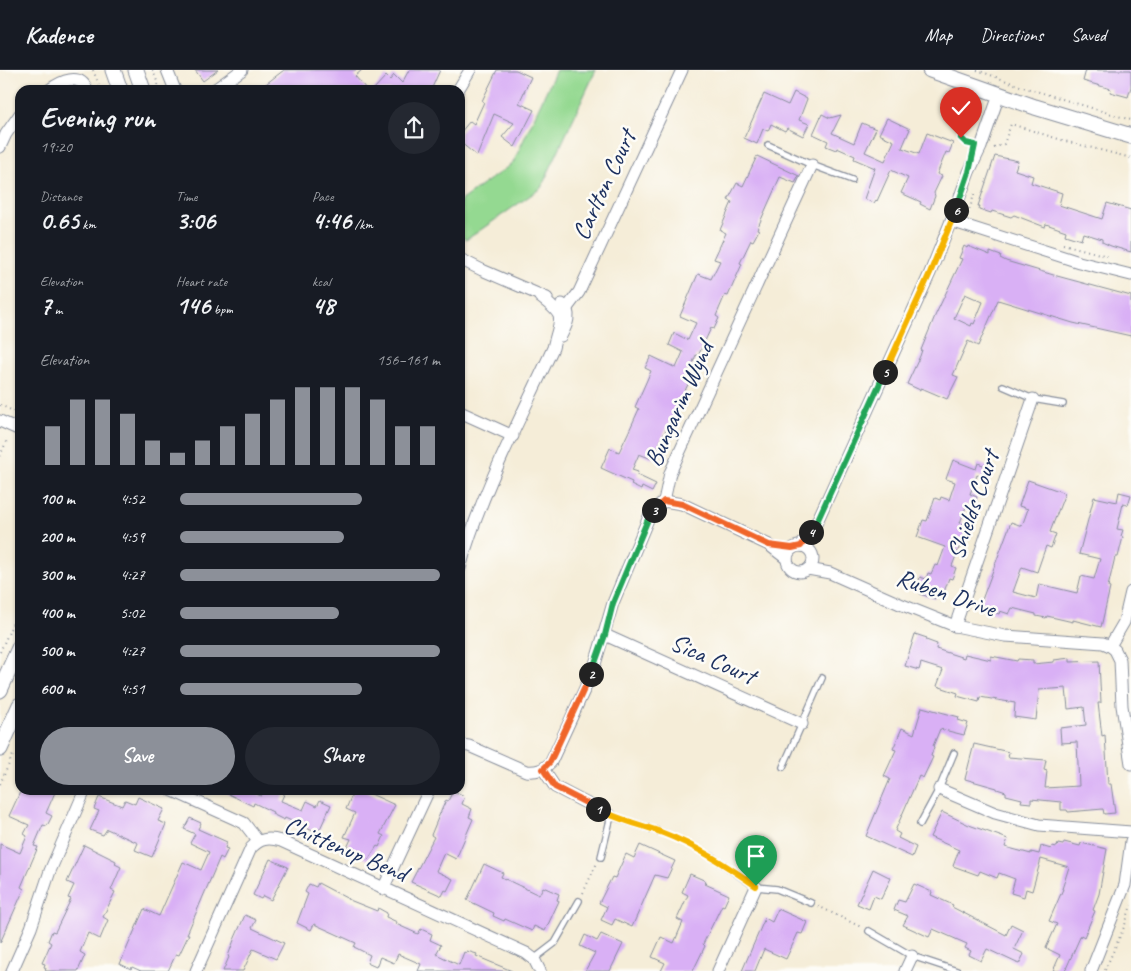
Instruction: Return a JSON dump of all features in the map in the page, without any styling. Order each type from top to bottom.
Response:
[{"type":"street","points":[[113,70],[118,85]]},
{"type":"street","points":[[136,70],[141,85]]},
{"type":"street","points":[[168,70],[173,85]]},
{"type":"street","points":[[221,85],[242,70]]},
{"type":"street","points":[[462,85],[470,70]]},
{"type":"street","name":"Carlton Court","points":[[563,311],[580,292],[682,70]]},
{"type":"street","points":[[930,70],[996,94],[1131,136]]},
{"type":"street","points":[[57,85],[72,79],[79,79],[85,85]]},
{"type":"street","points":[[802,556],[930,273],[951,221],[996,94]]},
{"type":"street","points":[[0,147],[15,121]]},
{"type":"street","name":"Bungarim Wynd","points":[[543,769],[550,762],[589,679],[605,635],[613,603],[651,512],[664,501],[670,473],[812,165]]},
{"type":"street","points":[[951,221],[1079,262],[1131,275]]},
{"type":"street","points":[[465,261],[540,297],[556,309],[563,311],[553,348],[474,522],[465,552]]},
{"type":"street","name":"Shields Court","points":[[955,626],[1033,399]]},
{"type":"street","points":[[465,414],[512,436]]},
{"type":"street","points":[[0,421],[15,428]]},
{"type":"street","name":"Ruben Drive","points":[[664,501],[682,504],[769,545],[802,556],[830,573],[955,626],[1005,636],[1090,642],[1110,646]]},
{"type":"street","points":[[1131,592],[1124,622],[1110,646],[1118,654],[1120,660],[1122,706],[1131,764]]},
{"type":"street","name":"Sica Court","points":[[605,635],[802,724]]},
{"type":"street","points":[[0,690],[15,657]]},
{"type":"street","points":[[0,749],[15,716]]},
{"type":"street","points":[[465,746],[469,746],[526,772],[543,769],[555,787],[611,816]]},
{"type":"street","points":[[939,789],[995,813],[1039,825],[1131,832]]},
{"type":"street","points":[[12,971],[31,928],[56,855],[83,795]]},
{"type":"street","points":[[182,795],[244,824],[258,841]]},
{"type":"street","points":[[383,889],[427,795]]},
{"type":"street","name":"Chittenup Bend","points":[[196,971],[251,848],[258,841],[267,838],[280,841],[526,953],[534,959]]},
{"type":"street","points":[[1091,971],[1125,885],[1131,841]]},
{"type":"street","points":[[718,971],[756,886]]},
{"type":"street","points":[[905,971],[912,956]]},
{"type":"street","points":[[534,959],[540,971]]},
{"type":"lane","points":[[768,145],[812,165],[852,180]]},
{"type":"lane","points":[[1003,386],[1033,399],[1063,404]]},
{"type":"lane","points":[[783,767],[822,678]]},
{"type":"lane","points":[[920,824],[939,789],[954,754]]},
{"type":"lane","points":[[601,857],[611,816],[664,833]]},
{"type":"lane","points":[[711,856],[756,886],[777,889],[811,903]]},
{"type":"lane","points":[[534,959],[555,943],[579,901]]},
{"type":"lane","points":[[869,932],[912,956],[957,971]]},
{"type":"path","points":[[93,70],[99,85]]},
{"type":"path","points":[[153,70],[158,85]]},
{"type":"path","points":[[977,70],[1023,87],[1131,120]]},
{"type":"path","points":[[975,87],[957,133],[966,143],[991,148],[999,147],[1004,144],[1011,124],[1065,142],[1131,158]]},
{"type":"path","points":[[965,225],[977,187]]},
{"type":"path","points":[[1062,243],[1114,258]]},
{"type":"path","points":[[0,405],[15,412]]},
{"type":"path","points":[[0,456],[15,431]]},
{"type":"path","points":[[0,652],[15,618]]},
{"type":"path","points":[[0,784],[15,751]]},
{"type":"path","points":[[664,833],[711,856]]},
{"type":"path","points":[[579,901],[601,857]]},
{"type":"path","points":[[811,903],[869,932]]},
{"type":"path","points":[[1104,971],[1125,925],[1131,904]]},
{"type":"green space","points":[[556,70],[596,70],[541,188],[466,240],[465,197],[513,163]]},
{"type":"building","points":[[195,70],[218,70],[203,81]]},
{"type":"building","points":[[284,70],[362,70],[355,76],[363,85],[264,85]]},
{"type":"building","points":[[409,70],[440,70],[433,85],[378,85],[386,76],[390,80],[394,75],[402,83]]},
{"type":"building","points":[[497,70],[516,70],[531,77],[519,103],[534,110],[515,147],[502,137],[514,123],[494,114],[477,156],[465,146],[465,127],[470,121],[474,124],[484,102],[482,101]]},
{"type":"building","points":[[1086,70],[1131,70],[1131,87],[1128,97],[1110,92],[1111,89],[1083,81]]},
{"type":"building","points":[[794,92],[807,99],[799,120],[809,124],[803,136],[787,128],[785,131],[771,124],[768,131],[763,129],[757,144],[744,138],[764,94],[788,105]]},
{"type":"building","points":[[822,114],[830,118],[841,115],[832,133],[854,143],[862,123],[876,129],[865,152],[885,161],[894,141],[879,134],[887,118],[910,129],[902,148],[919,154],[927,133],[953,143],[949,153],[946,152],[937,174],[942,176],[934,193],[935,196],[930,209],[920,204],[921,202],[901,193],[908,178],[891,170],[877,201],[874,203],[864,199],[875,168],[854,159],[855,156],[837,148],[836,150],[826,146],[828,141],[813,134]]},
{"type":"building","points":[[757,156],[799,176],[795,183],[780,177],[757,229],[759,230],[753,241],[751,240],[740,263],[742,264],[728,296],[725,295],[716,316],[719,318],[714,329],[711,328],[698,356],[696,355],[689,372],[693,374],[652,459],[639,454],[632,470],[638,472],[637,475],[656,484],[652,492],[642,487],[641,490],[631,485],[632,482],[601,468],[610,448],[619,452],[639,409],[635,407],[651,371],[645,368],[651,356],[676,368],[683,352],[669,345],[674,333],[688,340],[696,323],[680,316],[698,274],[711,279],[720,261],[714,259],[726,233],[720,230],[732,202],[728,200],[737,183],[743,186]]},
{"type":"building","points":[[995,156],[1018,161],[1015,170],[1033,176],[1031,183],[1062,193],[1059,205],[1102,219],[1107,203],[1131,210],[1131,252],[1111,246],[1102,242],[1102,239],[1083,233],[1081,240],[1065,235],[1066,231],[1046,224],[1045,227],[1014,215],[1011,217],[979,209],[980,206],[978,206]]},
{"type":"building","points":[[964,246],[967,248],[968,246],[990,255],[990,252],[1001,256],[1000,258],[1006,261],[1131,296],[1131,336],[1073,323],[998,300],[978,346],[968,341],[953,375],[958,377],[947,399],[920,388],[920,390],[907,384],[935,316],[962,259],[959,258]],"holes":[[[965,294],[983,302],[974,324],[972,323],[971,326],[954,318]]]},
{"type":"building","points":[[953,460],[976,469],[978,463],[988,467],[984,478],[977,475],[970,494],[977,497],[974,507],[967,504],[960,523],[968,525],[952,566],[956,568],[952,579],[949,578],[943,595],[937,593],[935,599],[920,594],[922,591],[916,589],[920,577],[926,579],[928,573],[931,574],[935,565],[938,566],[945,547],[917,537],[923,520],[927,521],[935,498],[940,500],[941,497],[949,500],[955,482],[946,479]]},
{"type":"building","points":[[1028,480],[1065,493],[1050,532],[1056,534],[1051,548],[1046,546],[1037,572],[1022,567],[1013,592],[1036,598],[1039,584],[1077,593],[1081,576],[1094,579],[1100,559],[1079,554],[1094,497],[1117,502],[1119,492],[1131,495],[1128,505],[1123,504],[1117,529],[1123,530],[1121,536],[1123,537],[1118,557],[1115,557],[1101,627],[1073,620],[1073,622],[1047,616],[1046,618],[1036,616],[1036,614],[1012,608],[1009,614],[1000,611],[999,614],[980,605],[1011,522],[1022,526],[1028,509],[1019,506]]},
{"type":"building","points":[[915,634],[937,644],[936,649],[964,658],[965,654],[991,660],[991,656],[1017,661],[1018,659],[1033,660],[1033,664],[1070,658],[1070,662],[1099,661],[1101,703],[1098,703],[1102,736],[1105,735],[1108,784],[1111,784],[1115,813],[1104,814],[1103,809],[1068,812],[1067,810],[1061,810],[1061,802],[1031,799],[1031,803],[1021,802],[1022,799],[1006,795],[1006,792],[997,788],[965,779],[974,744],[1009,752],[1008,757],[1046,760],[1044,770],[1047,771],[1045,788],[1079,786],[1077,742],[1061,743],[1060,728],[1086,725],[1084,707],[1068,709],[1066,688],[1039,690],[1036,720],[1014,717],[1015,703],[980,697],[979,702],[957,696],[958,693],[937,686],[943,670],[921,663],[919,670],[905,666]]},
{"type":"building","points":[[922,707],[959,717],[958,720],[968,723],[964,735],[940,729],[933,746],[931,756],[933,757],[923,778],[919,776],[895,831],[900,834],[898,838],[916,847],[912,857],[866,836],[890,779],[884,776],[896,750],[893,749],[902,728],[914,734]]},
{"type":"building","points":[[19,795],[54,795],[46,813],[52,816],[47,826],[43,825],[34,846],[38,847],[21,887],[24,889],[0,943],[0,844],[20,853],[27,836],[24,834],[29,825],[9,816]]},
{"type":"building","points":[[230,795],[284,795],[281,801],[303,810],[307,801],[317,806],[320,800],[331,805],[319,831],[316,830],[315,832],[285,818],[284,820],[272,814],[273,812],[254,803],[253,806]]},
{"type":"building","points":[[352,795],[373,795],[395,805],[380,834],[384,836],[379,847],[377,846],[368,860],[346,850],[351,839],[344,837],[355,813],[346,809]]},
{"type":"building","points":[[451,795],[465,796],[462,804],[472,809],[469,817],[473,819],[456,859],[444,853],[436,871],[453,879],[442,896],[411,882],[434,837],[431,835],[446,800],[448,801]]},
{"type":"building","points":[[99,797],[122,806],[125,800],[135,804],[138,797],[164,809],[158,821],[166,824],[152,857],[135,850],[138,843],[107,829],[103,835],[90,830],[99,811],[94,809]]},
{"type":"building","points":[[942,812],[969,825],[1008,839],[1005,847],[1031,854],[1031,852],[1039,854],[1041,846],[1051,849],[1052,846],[1057,847],[1058,844],[1063,845],[1064,842],[1080,846],[1081,843],[1107,849],[1099,894],[1093,910],[1095,911],[1084,937],[1081,935],[1065,971],[1053,971],[1060,955],[1046,948],[1057,924],[1049,921],[1063,889],[1069,867],[1041,859],[1032,891],[1026,889],[1024,897],[1011,893],[1015,879],[999,873],[997,878],[980,871],[978,875],[953,866],[959,850],[930,837]]},
{"type":"building","points":[[190,818],[201,823],[198,829],[227,842],[225,848],[228,849],[223,859],[220,857],[187,934],[189,934],[179,955],[176,954],[168,971],[141,971],[132,967],[131,969],[120,964],[144,909],[159,916],[183,862],[201,870],[209,852],[190,843],[195,834],[184,829]]},
{"type":"building","points":[[84,845],[116,861],[115,864],[121,867],[111,890],[115,892],[103,917],[108,920],[100,939],[88,933],[80,952],[85,955],[78,971],[45,971],[45,964],[42,963],[51,943],[48,941],[52,931],[55,932],[71,899],[68,898],[74,885],[67,882]]},
{"type":"building","points":[[640,845],[675,861],[667,878],[655,875],[632,927],[615,919],[612,925],[601,920],[607,907],[599,903],[612,877],[615,878],[626,854],[634,858]]},
{"type":"building","points":[[270,859],[288,867],[271,900],[263,896],[261,899],[253,895]]},
{"type":"building","points":[[484,864],[503,873],[501,877],[539,895],[543,887],[559,894],[557,900],[559,901],[545,931],[534,926],[532,931],[505,919],[504,921],[493,916],[494,913],[467,900]]},
{"type":"building","points":[[873,869],[891,878],[881,899],[874,896],[869,909],[857,904]]},
{"type":"building","points":[[690,874],[706,881],[705,884],[729,895],[703,944],[705,946],[693,971],[661,971],[665,963],[652,957],[661,937],[674,943],[683,922],[677,919],[688,895],[682,892]]},
{"type":"building","points":[[318,883],[352,901],[377,911],[378,908],[387,913],[386,917],[397,922],[396,924],[418,934],[421,929],[432,934],[430,940],[441,945],[436,954],[459,965],[464,952],[466,953],[467,951],[512,971],[418,971],[421,964],[398,954],[394,963],[380,957],[376,967],[367,963],[370,955],[354,947],[356,943],[314,924],[311,930],[297,923],[308,894],[305,892],[309,884],[316,887]]},
{"type":"building","points":[[914,884],[932,892],[931,895],[953,905],[952,907],[1006,935],[1011,924],[1023,930],[1014,949],[1024,954],[1019,964],[987,949],[981,961],[969,955],[971,951],[965,948],[967,944],[933,929],[929,937],[903,925],[908,916],[894,910],[898,900],[905,902]]},
{"type":"building","points":[[778,909],[807,922],[802,934],[798,933],[786,959],[764,949],[755,971],[742,971],[765,918],[772,922]]},
{"type":"building","points":[[245,915],[256,920],[252,928],[284,943],[276,959],[253,949],[243,971],[223,971],[234,940]]},
{"type":"building","points":[[601,934],[623,944],[610,971],[585,971],[595,953],[580,946],[585,935],[597,941]]},
{"type":"route","points":[[756,886],[711,856],[664,833],[611,816],[555,787],[543,769],[550,762],[593,671],[613,603],[651,512],[664,501],[682,504],[769,545],[792,548],[801,546],[815,526],[930,273],[951,221],[969,172],[975,145],[966,143],[961,138]]}]
